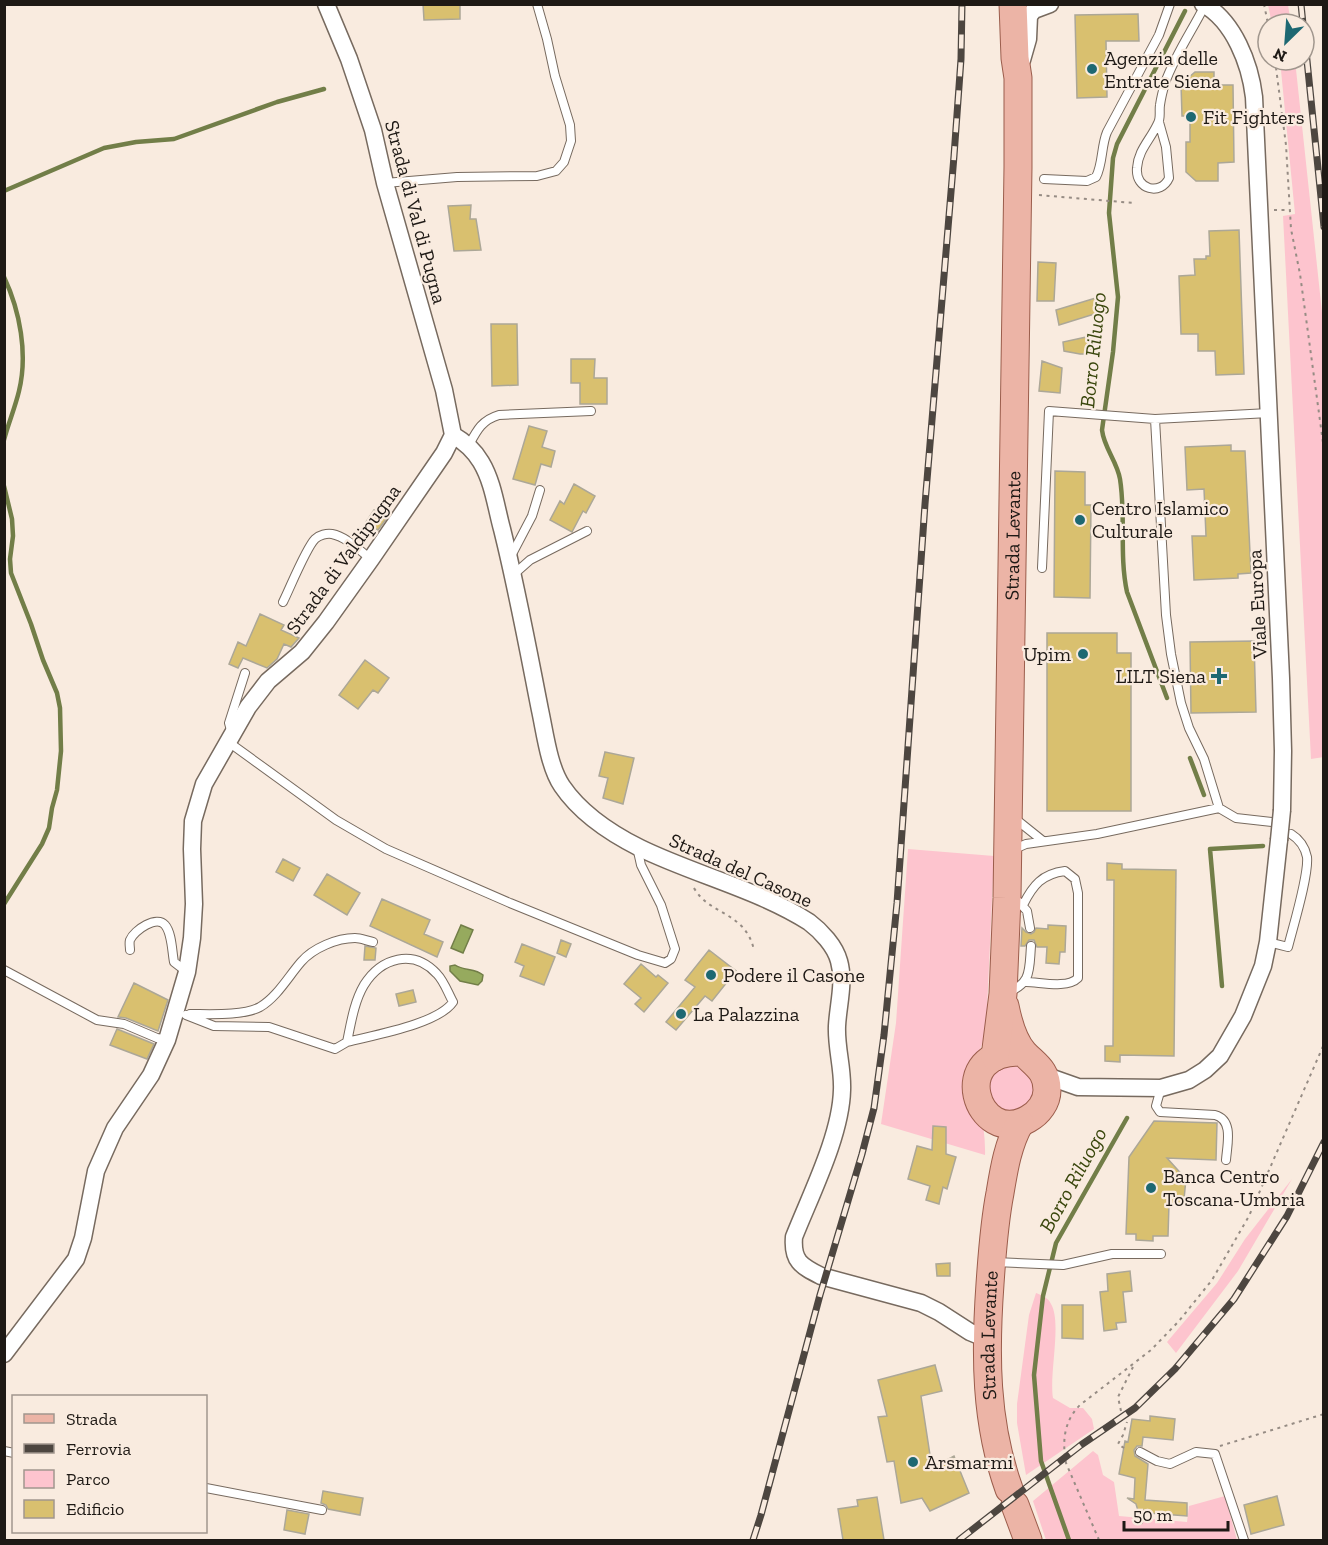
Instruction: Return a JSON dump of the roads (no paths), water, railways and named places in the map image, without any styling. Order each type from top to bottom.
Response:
[{"type":"main road","name":"Strada Levante","points":[[1013,4],[1015,58],[1019,79]]},
{"type":"main road","name":"Strada Levante","points":[[1021,4],[1019,79],[1023,159],[1007,854],[1015,902],[1011,1029],[1023,1052],[1036,1063],[1044,1075],[1046,1096],[1030,1116],[1006,1162],[994,1221],[987,1339],[988,1397],[992,1425],[1001,1465],[1028,1540]]},
{"type":"main road","name":"Strada Levante","points":[[1002,1181],[992,1119],[981,1107],[976,1084],[982,1068],[995,1057],[1014,988]]},
{"type":"main road","points":[[995,1057],[1004,1053],[1023,1052]]},
{"type":"main road","points":[[992,1119],[1009,1124],[1030,1116]]},
{"type":"street","name":"Strada di Val di Pugna","points":[[326,4],[349,58],[370,120],[385,183],[444,390],[453,435]]},
{"type":"street","points":[[1019,79],[1028,39],[1029,16],[1034,10],[1050,4]]},
{"type":"street","name":"Viale Europa","points":[[1044,1075],[1078,1087],[1161,1088],[1180,1084],[1197,1075],[1220,1056],[1256,988],[1263,966],[1285,837],[1277,816],[1282,717],[1253,89],[1248,67],[1232,35],[1217,14],[1204,5]]},
{"type":"street","name":"Strada del Casone","points":[[453,435],[469,446],[482,463],[490,481],[513,575],[548,749],[560,783],[576,805],[637,847],[769,901],[810,923],[830,942],[839,960],[841,977],[837,1036],[842,1065],[840,1112],[835,1132],[794,1237],[797,1259],[808,1269],[821,1276],[930,1306],[970,1332],[987,1339]]},
{"type":"street","name":"Strada di Valdipugna","points":[[4,1354],[76,1259],[83,1238],[96,1172],[115,1128],[151,1075],[181,1014],[192,938],[193,821],[204,784],[248,707],[268,681],[302,652],[371,560],[444,453],[453,435]]},
{"type":"street","name":"Viale Europa","points":[[1030,1116],[1050,1099],[1078,1087]]},
{"type":"lane","points":[[385,183],[457,177],[537,176],[556,171],[564,162],[571,141],[570,125],[537,4]]},
{"type":"lane","points":[[1044,179],[1088,181],[1096,177],[1107,132],[1159,35],[1170,4]]},
{"type":"lane","points":[[1159,122],[1140,153],[1137,166],[1138,181],[1146,187],[1161,187],[1169,178],[1166,147],[1159,122],[1160,105],[1166,82],[1204,5]]},
{"type":"lane","points":[[1019,79],[1028,125]]},
{"type":"lane","points":[[469,446],[480,425],[488,418],[499,415],[591,411]]},
{"type":"lane","points":[[1042,568],[1049,411],[1155,419],[1269,413]]},
{"type":"lane","points":[[1155,419],[1166,615],[1181,703],[1204,759],[1219,808],[1236,818],[1277,816]]},
{"type":"lane","points":[[509,558],[517,548],[532,516],[540,490]]},
{"type":"lane","points":[[513,575],[530,560],[587,531]]},
{"type":"lane","points":[[284,602],[308,549],[315,538],[322,534],[340,537],[371,560]]},
{"type":"lane","points":[[246,673],[229,723],[230,738],[343,825],[386,849],[520,908],[638,955],[665,963],[671,958],[675,949],[661,904],[641,865],[637,847]]},
{"type":"lane","points":[[1007,854],[1020,846],[1043,841],[1086,837],[1219,808]]},
{"type":"lane","points":[[1008,812],[1043,841]]},
{"type":"lane","points":[[1268,942],[1288,946],[1307,867],[1307,857],[1303,846],[1285,837]]},
{"type":"lane","points":[[1014,988],[1064,984],[1078,978],[1078,893],[1075,879],[1065,871],[1047,875],[1015,902],[1027,911],[1030,928]]},
{"type":"lane","points":[[130,950],[130,940],[136,932],[155,921],[162,922],[168,927],[174,963],[187,972]]},
{"type":"lane","points":[[181,1014],[249,1011],[261,1006],[273,996],[303,960],[322,947],[357,938],[373,942]]},
{"type":"lane","points":[[1014,988],[1028,975],[1031,946]]},
{"type":"lane","points":[[181,1014],[214,1026],[269,1027],[335,1048],[347,1042],[416,1024],[448,1009],[453,1002],[438,974],[422,961],[405,958],[377,967],[363,986],[353,1014],[347,1042]]},
{"type":"lane","points":[[4,970],[97,1020],[124,1024],[167,1040]]},
{"type":"lane","points":[[1161,1088],[1156,1104],[1156,1109],[1160,1112],[1215,1115],[1222,1118],[1226,1123],[1228,1134],[1226,1160]]},
{"type":"lane","points":[[991,1262],[1063,1265],[1112,1254],[1161,1254]]},
{"type":"lane","points":[[1140,1452],[1157,1461],[1170,1464],[1196,1452],[1215,1454],[1244,1540]]},
{"type":"lane","points":[[207,1488],[322,1510]]},
{"type":"waterway","name":"Borro Riluogo","points":[[1167,698],[1127,592],[1123,564],[1120,479],[1102,430],[1118,297],[1109,213],[1113,158],[1117,144],[1185,11]]},
{"type":"waterway","points":[[4,191],[104,148],[136,142],[174,139],[277,102],[324,89]]},
{"type":"waterway","points":[[4,277],[18,318],[23,362],[19,391],[4,440]]},
{"type":"waterway","points":[[4,486],[12,519],[11,573],[57,693],[60,708],[61,751],[57,790],[49,828],[42,844],[4,904]]},
{"type":"waterway","name":"Borro Riluogo","points":[[1190,758],[1204,795]]},
{"type":"waterway","name":"Borro Riluogo","points":[[1222,986],[1210,849],[1263,846]]},
{"type":"waterway","name":"Borro Riluogo","points":[[1069,1540],[1041,1461],[1034,1375],[1043,1296],[1056,1243],[1127,1118]]},
{"type":"railway","points":[[753,1540],[874,1108],[884,1035],[897,903],[925,504],[954,156],[961,59],[962,4]]},
{"type":"railway","points":[[1301,4],[1302,12]]},
{"type":"railway","points":[[1308,72],[1324,227]]},
{"type":"railway","points":[[959,1540],[1081,1445],[1135,1408],[1175,1369],[1234,1299],[1287,1216],[1324,1142]]},
{"type":"place","name":"Agenzia delle Entrate Siena","points":[[1092,69]]},
{"type":"place","name":"Fit Fighters","points":[[1191,117]]},
{"type":"place","name":"Centro Islamico Culturale","points":[[1080,520]]},
{"type":"place","name":"Upim","points":[[1083,654]]},
{"type":"place","name":"LILT Siena","points":[[1219,676]]},
{"type":"place","name":"Podere il Casone","points":[[711,975]]},
{"type":"place","name":"La Palazzina","points":[[681,1014]]},
{"type":"place","name":"Banca Centro Toscana-Umbria","points":[[1151,1188]]},
{"type":"place","name":"Arsmarmi","points":[[913,1462]]}]
